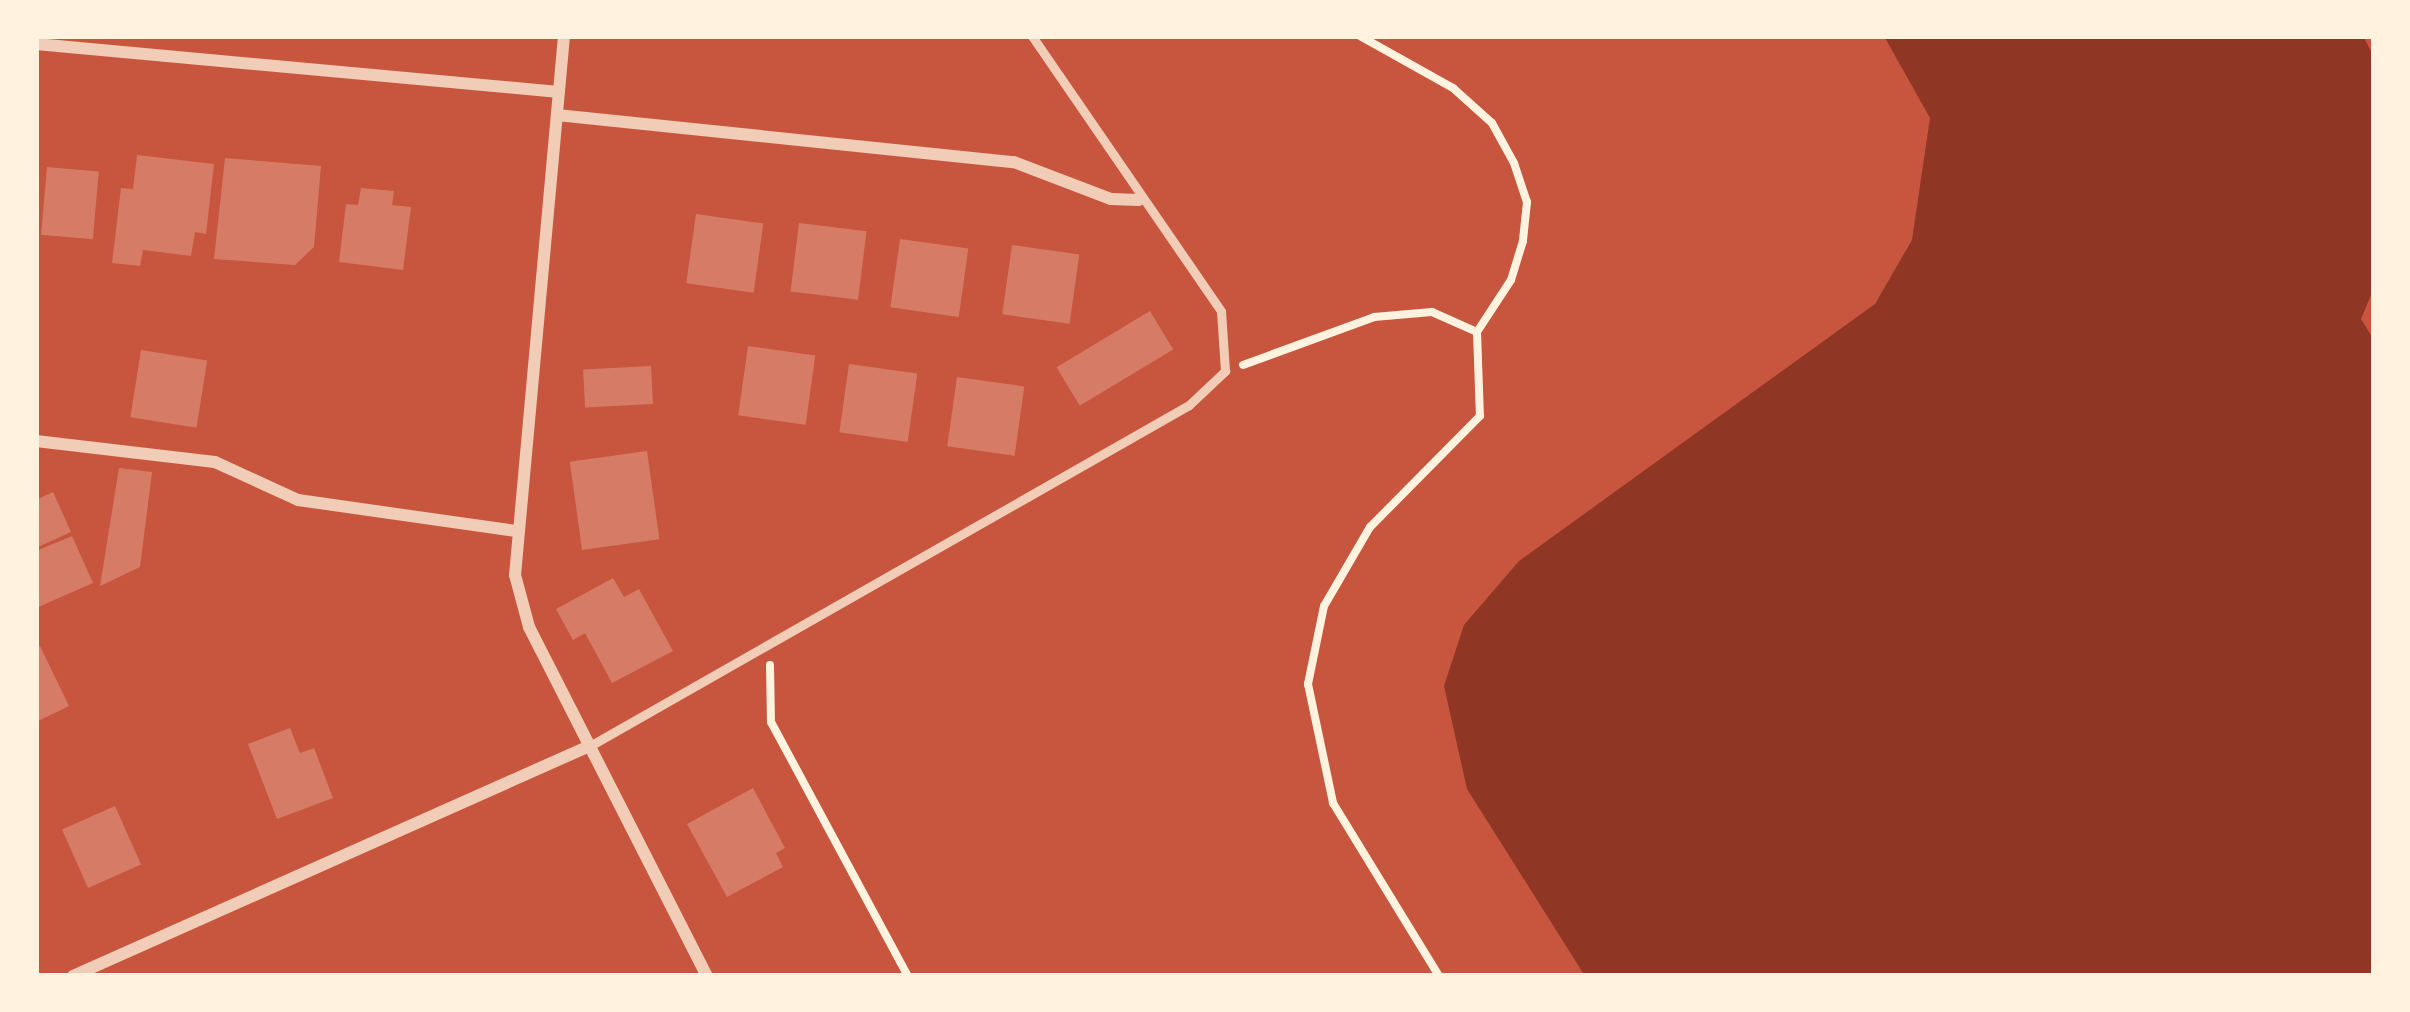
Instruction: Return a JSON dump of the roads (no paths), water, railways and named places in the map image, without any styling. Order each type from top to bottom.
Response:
[{"type":"street","points":[[564,36],[514,531],[514,575],[529,627],[707,976]]},
{"type":"street","points":[[36,44],[99,44],[559,92]]},
{"type":"street","points":[[557,116],[1014,162],[1111,199],[1139,200]]},
{"type":"street","points":[[36,441],[215,462],[298,500],[514,531]]},
{"type":"street","points":[[73,976],[587,747]]},
{"type":"lane","points":[[587,747],[1189,405],[1225,371],[1221,311],[1139,200],[1033,36]]}]
